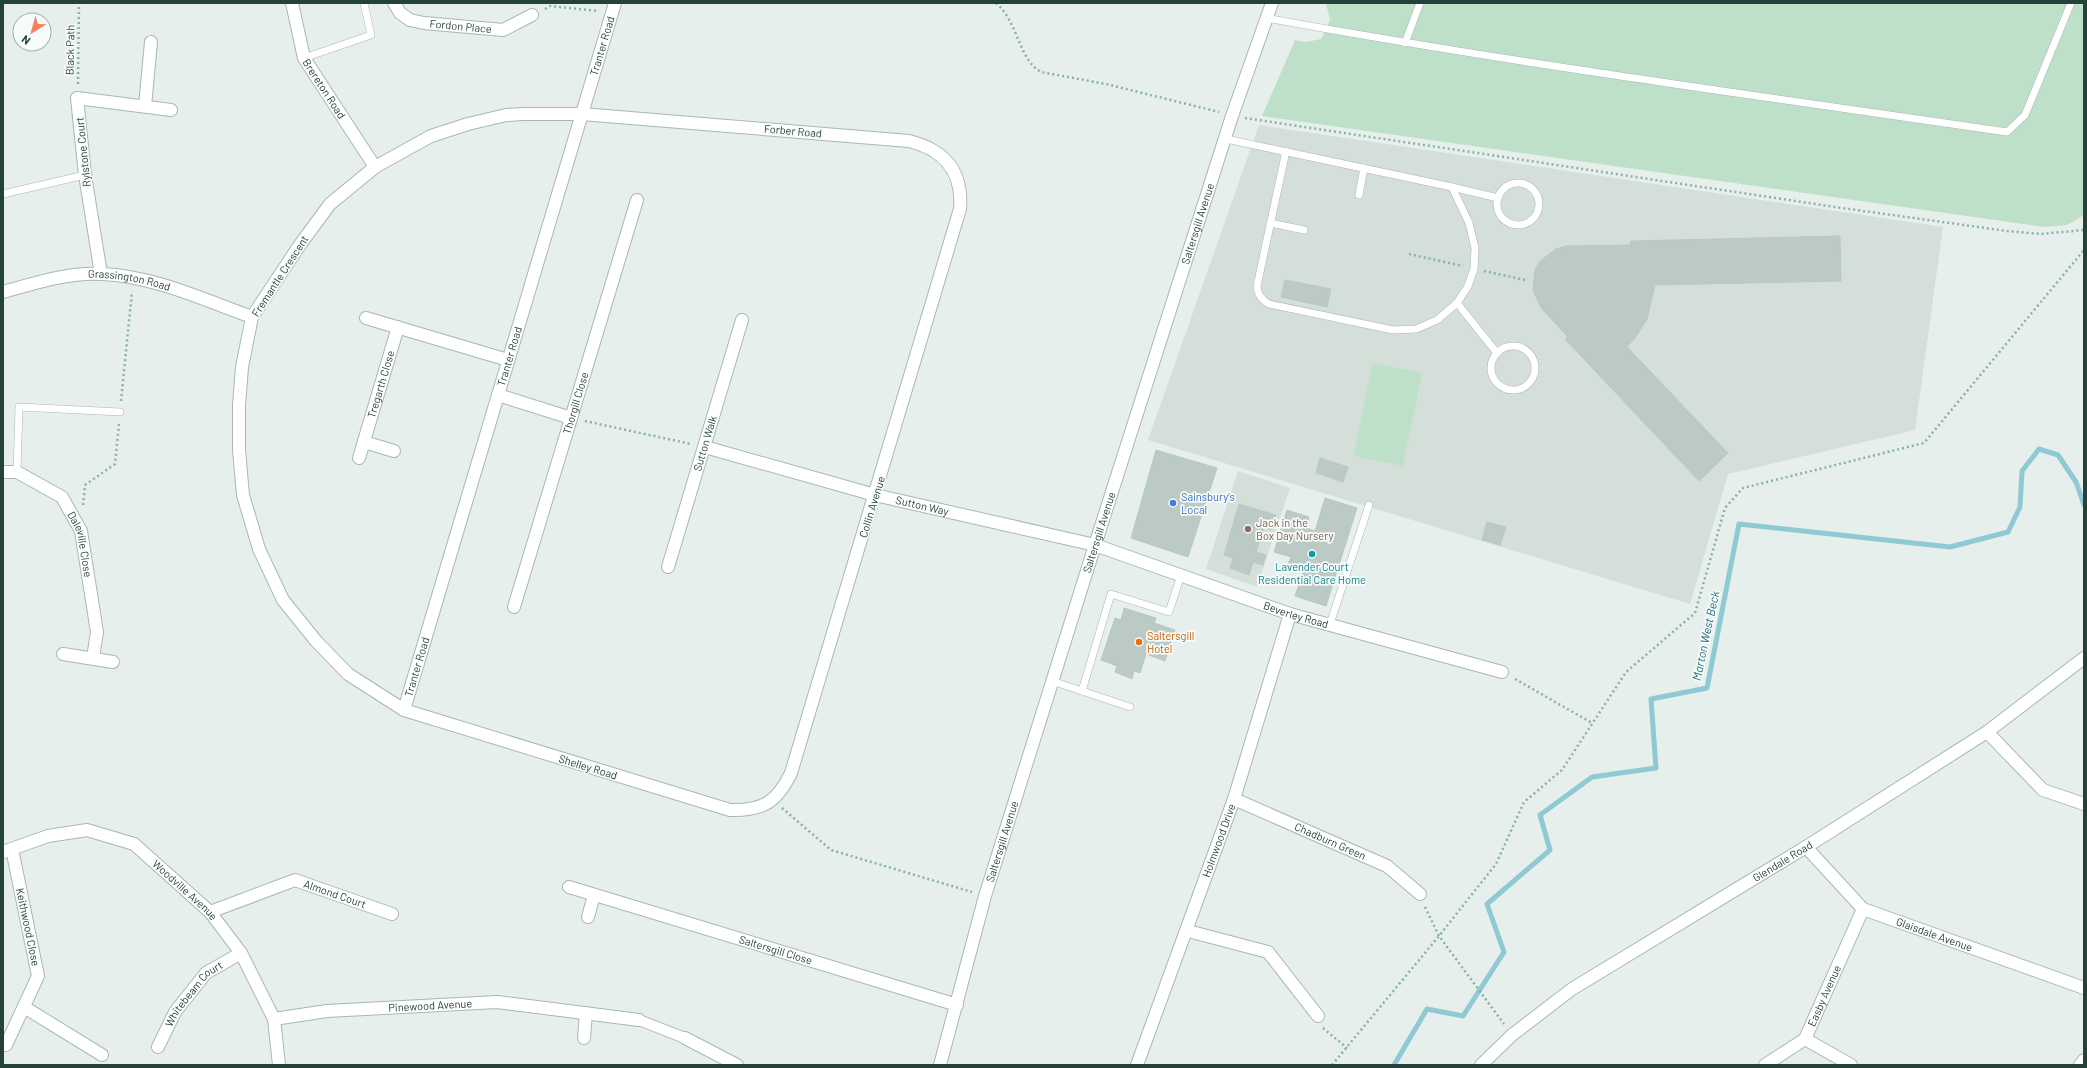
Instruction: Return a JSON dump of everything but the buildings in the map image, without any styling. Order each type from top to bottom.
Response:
[{"type":"street","name":"Brereton Road","points":[[292,3],[304,58],[375,167]]},
{"type":"street","name":"Fordon Place","points":[[394,3],[400,14],[410,20],[424,23],[503,30],[532,15]]},
{"type":"street","name":"Saltersgill Avenue","points":[[940,1065],[986,896],[1052,681],[1226,139],[1232,116],[1272,3]]},
{"type":"street","name":"Tranter Road","points":[[404,710],[613,8]]},
{"type":"street","points":[[145,106],[150,42]]},
{"type":"street","points":[[78,98],[171,110]]},
{"type":"street","name":"Rylstone Court","points":[[78,98],[85,175],[101,274]]},
{"type":"street","name":"Fremantle Crescent","points":[[404,710],[348,674],[316,641],[283,600],[260,549],[243,495],[239,450],[239,405],[242,368],[252,317],[298,246],[330,204],[375,167],[431,136],[468,124],[506,116],[582,114]]},
{"type":"street","name":"Forber Road","points":[[582,114],[909,141],[926,145],[939,154],[951,166],[958,181],[961,197],[960,209]]},
{"type":"street","name":"Thorgill Close","points":[[514,607],[637,200]]},
{"type":"street","name":"Collin Avenue","points":[[773,800],[784,788],[791,773],[876,495],[960,209]]},
{"type":"street","name":"Grassington Road","points":[[3,292],[72,276],[101,274],[126,276],[154,283],[252,317]]},
{"type":"street","points":[[366,318],[508,360]]},
{"type":"street","name":"Sutton Walk","points":[[668,566],[742,320]]},
{"type":"street","name":"Tregarth Close","points":[[359,458],[398,327]]},
{"type":"street","points":[[498,395],[571,418]]},
{"type":"street","points":[[364,442],[394,451]]},
{"type":"street","name":"Sutton Way","points":[[705,447],[876,495],[1095,545]]},
{"type":"street","name":"Daleville Close","points":[[3,472],[17,472],[62,497],[81,531],[97,632],[93,658]]},
{"type":"street","name":"Beverley Road","points":[[1095,545],[1290,614],[1502,672]]},
{"type":"street","name":"Holmwood Drive","points":[[1137,1065],[1188,931],[1234,799],[1290,614]]},
{"type":"street","points":[[63,654],[113,662]]},
{"type":"street","name":"Glendale Road","points":[[1481,1065],[1512,1035],[1572,989],[1806,847],[1987,732],[2084,658]]},
{"type":"street","name":"Shelley Road","points":[[404,710],[730,810],[745,811],[760,807],[773,800]]},
{"type":"street","points":[[1987,732],[2043,790],[2084,804]]},
{"type":"street","name":"Chadburn Green","points":[[1234,799],[1387,866],[1420,894]]},
{"type":"street","name":"Woodville Avenue","points":[[7,850],[48,836],[87,830],[134,844],[210,912],[241,953],[274,1019],[279,1065]]},
{"type":"street","name":"Glaisdale Avenue","points":[[1806,847],[1863,909],[2084,988]]},
{"type":"street","name":"Keithwood Close","points":[[6,1044],[38,976],[7,850]]},
{"type":"street","name":"Almond Court","points":[[210,912],[295,880],[392,914]]},
{"type":"street","name":"Saltersgill Close","points":[[569,887],[957,1005]]},
{"type":"street","points":[[588,917],[594,895]]},
{"type":"street","name":"Easby Avenue","points":[[1765,1065],[1805,1039],[1863,909]]},
{"type":"street","points":[[1188,931],[1268,952],[1318,1016]]},
{"type":"street","name":"Whitebeam Court","points":[[158,1047],[175,1012],[206,973],[241,953]]},
{"type":"street","name":"Pinewood Avenue","points":[[274,1019],[326,1011],[497,1002],[639,1020],[685,1038],[737,1065]]},
{"type":"street","points":[[24,1007],[102,1055]]},
{"type":"street","points":[[584,1038],[586,1013]]},
{"type":"street","points":[[1805,1039],[1851,1065]]},
{"type":"street","points":[[2080,1065],[2084,1060]]},
{"type":"lane","points":[[304,58],[371,35],[364,3]]},
{"type":"lane","points":[[1405,43],[1420,3]]},
{"type":"lane","points":[[1266,18],[1405,43],[1574,70],[2007,132],[2025,115],[2071,3]]},
{"type":"lane","points":[[1226,139],[1498,198]]},
{"type":"lane","points":[[1286,151],[1257,286],[1258,294],[1262,300],[1269,304],[1393,330],[1416,329],[1437,320],[1457,303],[1468,286],[1474,269],[1475,248],[1469,223],[1452,187]]},
{"type":"lane","points":[[1359,195],[1364,168]]},
{"type":"lane","points":[[3,194],[85,175]]},
{"type":"lane","points":[[1511,184],[1524,184],[1530,187],[1538,197],[1538,211],[1534,217],[1522,225],[1508,223],[1499,212],[1498,198],[1500,192],[1511,184]]},
{"type":"lane","points":[[1270,223],[1304,230]]},
{"type":"lane","points":[[1457,303],[1497,353]]},
{"type":"lane","points":[[1510,346],[1524,349],[1533,360],[1533,375],[1530,382],[1525,386],[1511,390],[1498,385],[1491,373],[1491,365],[1497,353],[1510,346]]},
{"type":"lane","points":[[17,472],[19,407],[120,412]]},
{"type":"lane","points":[[1330,624],[1369,506]]},
{"type":"lane","points":[[1082,691],[1111,594],[1169,612],[1181,575]]},
{"type":"lane","points":[[1052,681],[1130,707]]},
{"type":"path","name":"Black Path","points":[[78,98],[79,3]]},
{"type":"path","points":[[996,3],[1005,11],[1012,23],[1027,59],[1034,68],[1041,72],[1106,84],[1232,116],[1835,207],[2007,231],[2041,234],[2084,230]]},
{"type":"path","points":[[532,15],[550,6],[613,8]]},
{"type":"path","points":[[1332,1065],[1439,936],[1496,864],[1524,802],[1562,770],[1626,672],[1695,613],[1725,508],[1743,488],[1924,443],[2084,250]]},
{"type":"path","points":[[571,418],[705,447]]},
{"type":"path","points":[[1502,672],[1592,723]]},
{"type":"path","points":[[773,800],[832,850],[986,896]]},
{"type":"path","points":[[1420,894],[1439,936],[1512,1035]]},
{"type":"path","points":[[1318,1016],[1324,1031],[1347,1048]]},
{"type":"shaded area","points":[[1259,125],[1943,227],[1915,430],[1728,474],[1690,604],[1148,440]]},
{"type":"shaded area","name":"Jack in the Box Day Nursery","points":[[1238,471],[1290,488],[1257,587],[1206,569]]},
{"type":"green space","points":[[1326,3],[2084,3],[2084,215],[2067,225],[2045,227],[1262,116],[1295,40],[1306,42],[1321,39],[1330,20]]},
{"type":"green space","points":[[1372,363],[1422,373],[1403,466],[1354,456]]},
{"type":"waterway","name":"Marton West Beck","points":[[1394,1065],[1427,1009],[1463,1016],[1504,952],[1487,904],[1550,850],[1540,815],[1592,777],[1656,768],[1651,699],[1707,688],[1739,524],[1950,547],[2008,532],[2020,507],[2022,471],[2039,449],[2058,455],[2076,482],[2084,505]]},
{"type":"place","name":"Sainsbury's Local","points":[[1173,503]]},
{"type":"place","name":"Jack in the Box Day Nursery","points":[[1248,529]]},
{"type":"place","name":"Lavender Court Residential Care Home","points":[[1312,554]]},
{"type":"place","name":"Saltersgill Hotel","points":[[1139,642]]}]
